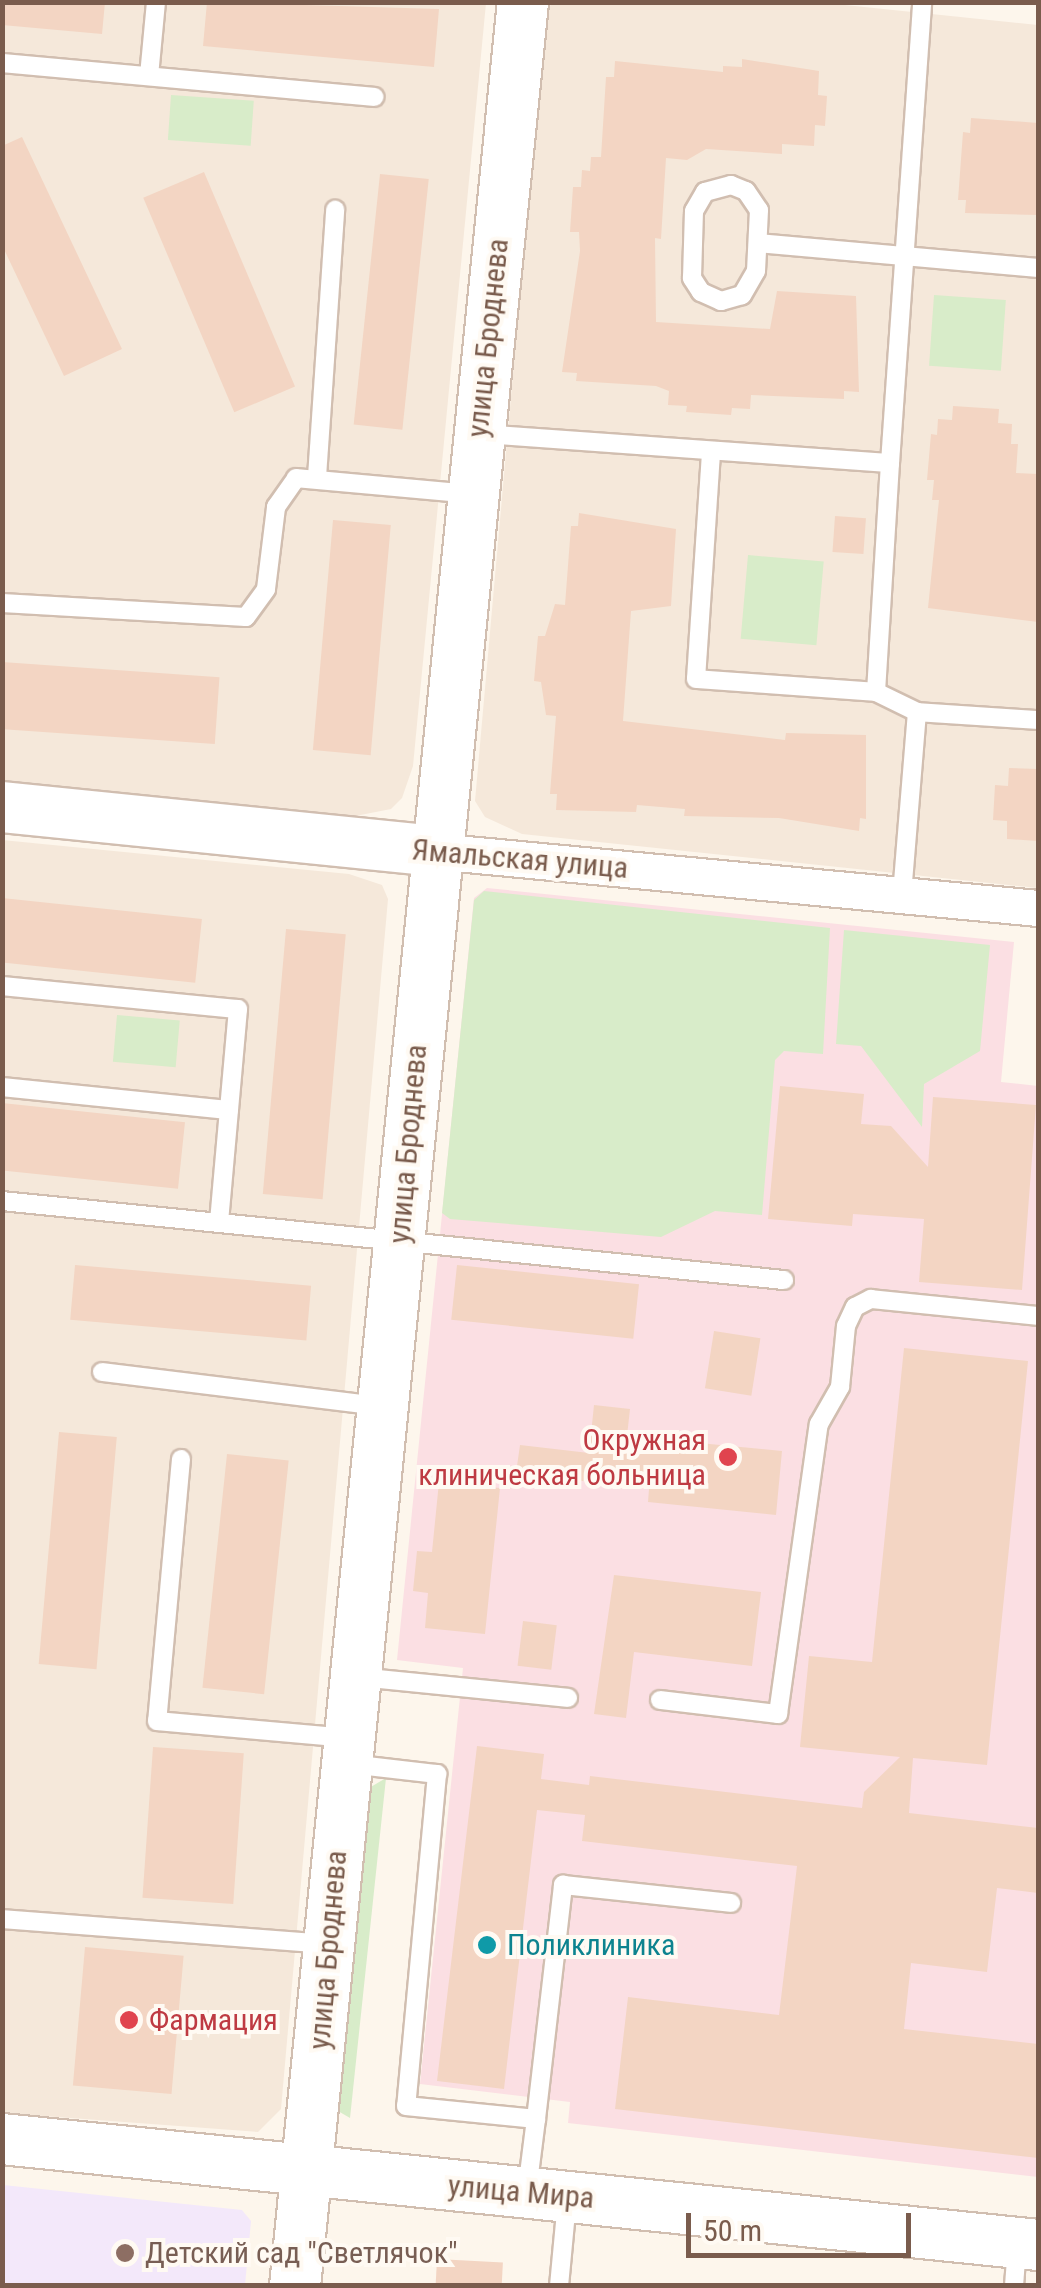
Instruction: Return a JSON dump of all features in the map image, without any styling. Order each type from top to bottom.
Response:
[{"type":"main road","name":"улица Броднева","points":[[295,2286],[435,851],[523,2]]},
{"type":"main road","name":"Ямальская улица","points":[[2,808],[435,851]]},
{"type":"main road","name":"улица Мира","points":[[2,2139],[547,2194],[1023,2258]]},
{"type":"street","name":"Ямальская улица","points":[[435,851],[1038,908]]},
{"type":"lane","points":[[149,76],[156,2]]},
{"type":"lane","points":[[876,692],[922,2]]},
{"type":"lane","points":[[2,62],[374,97]]},
{"type":"lane","points":[[731,184],[750,195],[758,210],[758,244],[755,277],[742,295],[721,301],[697,288],[690,268],[694,211],[705,192],[731,184]]},
{"type":"lane","points":[[318,478],[335,210]]},
{"type":"lane","points":[[758,244],[1038,268]]},
{"type":"lane","points":[[478,434],[890,464]]},
{"type":"lane","points":[[711,453],[696,679],[876,692],[917,712],[1038,720]]},
{"type":"lane","points":[[2,603],[246,618],[266,590],[284,489],[296,478],[472,494]]},
{"type":"lane","points":[[902,894],[917,712]]},
{"type":"lane","points":[[2,986],[238,1009],[219,1221]]},
{"type":"lane","points":[[2,1087],[229,1110]]},
{"type":"lane","points":[[2,1201],[784,1280]]},
{"type":"lane","points":[[660,1700],[778,1714],[820,1424],[840,1387],[855,1307],[871,1299],[1038,1316]]},
{"type":"lane","points":[[102,1372],[383,1406]]},
{"type":"lane","points":[[180,1459],[157,1721],[346,1751],[438,1774],[406,2106],[536,2119]]},
{"type":"lane","points":[[353,1677],[568,1698]]},
{"type":"lane","points":[[559,2286],[536,2119],[563,1885],[731,1903]]},
{"type":"lane","points":[[2,1919],[328,1944]]},
{"type":"shaded area","points":[[816,2],[1038,25],[1038,888],[522,834],[485,817],[475,801],[545,14],[552,3]]},
{"type":"shaded area","points":[[3,3],[486,3],[413,766],[402,798],[391,809],[345,818],[3,782]]},
{"type":"shaded area","points":[[2,840],[349,874],[382,885],[388,899],[281,2109],[258,2132],[3,2113]]},
{"type":"shaded area","name":"Окружная клиническая больница","points":[[487,888],[1014,942],[1001,1082],[1038,1086],[1038,2177],[568,2123],[570,2102],[420,2084],[463,1668],[397,1660],[474,898]]},
{"type":"shaded area","name":"Детский сад \"Светлячок\"","points":[[3,2185],[242,2210],[251,2221],[245,2285],[3,2285]]},
{"type":"green space","points":[[171,95],[254,101],[251,146],[168,140]]},
{"type":"green space","points":[[934,295],[1006,300],[1001,371],[929,366]]},
{"type":"green space","points":[[748,555],[824,562],[816,645],[741,639]]},
{"type":"green space","points":[[484,891],[830,928],[823,1054],[784,1051],[775,1060],[762,1215],[715,1211],[661,1237],[450,1219],[442,1213],[474,900]]},
{"type":"green space","points":[[844,930],[990,945],[980,1051],[924,1084],[922,1127],[861,1046],[836,1044]]},
{"type":"green space","points":[[117,1015],[180,1020],[176,1067],[113,1062]]},
{"type":"green space","points":[[386,1778],[350,2118],[338,2111],[337,2098],[369,1788]]},
{"type":"building","points":[[2,2],[105,2],[102,34],[2,25]]},
{"type":"building","points":[[207,2],[439,9],[434,67],[203,46]]},
{"type":"building","points":[[742,59],[819,71],[818,95],[827,96],[825,126],[815,125],[814,146],[782,144],[782,154],[706,149],[687,160],[666,158],[661,239],[655,238],[656,322],[770,329],[777,291],[856,296],[859,392],[844,391],[844,399],[751,395],[750,409],[732,408],[731,415],[686,412],[687,406],[668,405],[669,391],[656,386],[576,381],[577,373],[562,372],[580,251],[579,232],[570,232],[573,187],[581,187],[582,170],[590,171],[591,157],[601,157],[606,77],[614,77],[615,61],[723,72],[723,66],[742,67]]},
{"type":"building","points":[[971,118],[1038,123],[1038,215],[965,213],[966,200],[958,200],[963,132],[970,133]]},
{"type":"building","points":[[22,137],[122,349],[64,376],[2,245],[2,146]]},
{"type":"building","points":[[204,172],[295,386],[234,412],[143,198]]},
{"type":"building","points":[[380,174],[429,179],[402,430],[354,425]]},
{"type":"building","points":[[953,406],[999,409],[998,423],[1012,424],[1011,444],[1018,444],[1016,473],[1038,474],[1038,622],[928,608],[939,500],[932,500],[934,480],[927,480],[931,434],[937,435],[938,419],[952,420]]},
{"type":"building","points":[[579,513],[676,529],[671,606],[631,611],[623,721],[785,740],[786,733],[866,735],[866,819],[860,818],[859,831],[779,818],[684,816],[685,809],[637,805],[636,812],[556,810],[557,794],[550,794],[556,716],[546,715],[541,682],[534,681],[538,636],[545,636],[555,604],[565,605],[571,526],[578,526]]},
{"type":"building","points":[[835,516],[866,518],[863,554],[832,552]]},
{"type":"building","points":[[333,520],[391,525],[371,755],[313,750]]},
{"type":"building","points":[[2,662],[219,677],[215,744],[2,729]]},
{"type":"building","points":[[1009,768],[1038,769],[1038,841],[1007,839],[1007,821],[993,820],[995,785],[1008,786]]},
{"type":"building","points":[[2,898],[202,919],[195,983],[2,962]]},
{"type":"building","points":[[286,929],[346,934],[323,1199],[263,1194]]},
{"type":"building","points":[[780,1086],[864,1094],[861,1124],[891,1126],[928,1167],[933,1097],[1036,1105],[1022,1290],[919,1282],[924,1219],[853,1214],[852,1226],[768,1219]]},
{"type":"building","points":[[2,1103],[185,1122],[178,1189],[2,1170]]},
{"type":"building","points":[[75,1265],[311,1286],[306,1340],[70,1320]]},
{"type":"building","points":[[457,1265],[639,1284],[633,1339],[451,1320]]},
{"type":"building","points":[[714,1331],[760,1338],[751,1396],[705,1388]]},
{"type":"building","points":[[904,1348],[1028,1361],[987,1765],[913,1758],[909,1813],[1038,1828],[1038,1893],[997,1888],[987,1972],[911,1963],[904,2029],[1038,2044],[1038,2158],[615,2109],[628,1997],[779,2015],[797,1866],[582,1841],[585,1815],[537,1810],[504,2089],[437,2081],[477,1746],[544,1754],[541,1779],[589,1785],[590,1776],[862,1808],[864,1792],[900,1757],[800,1747],[809,1656],[872,1662]]},
{"type":"building","points":[[594,1405],[630,1409],[627,1436],[782,1451],[776,1515],[648,1502],[649,1489],[516,1473],[520,1445],[589,1453]]},
{"type":"building","points":[[59,1432],[117,1437],[96,1669],[39,1664]]},
{"type":"building","points":[[227,1454],[289,1460],[264,1694],[202,1688]]},
{"type":"building","points":[[439,1482],[500,1488],[485,1634],[425,1628],[428,1593],[413,1591],[417,1551],[432,1552]]},
{"type":"building","points":[[614,1575],[761,1592],[752,1666],[634,1652],[626,1718],[594,1714]]},
{"type":"building","points":[[523,1621],[557,1625],[551,1670],[518,1666]]},
{"type":"building","points":[[153,1747],[244,1753],[233,1904],[142,1898]]},
{"type":"building","name":"Фармация","points":[[85,1947],[184,1956],[172,2094],[73,2085]]},
{"type":"building","points":[[437,2259],[503,2262],[502,2286],[436,2286]]},
{"type":"place","name":"Окружная клиническая больница","points":[[728,1457]]},
{"type":"place","name":"Поликлиника","points":[[487,1945]]},
{"type":"place","name":"Фармация","points":[[129,2020]]},
{"type":"place","name":"Детский сад \"Светлячок\"","points":[[125,2253]]}]
